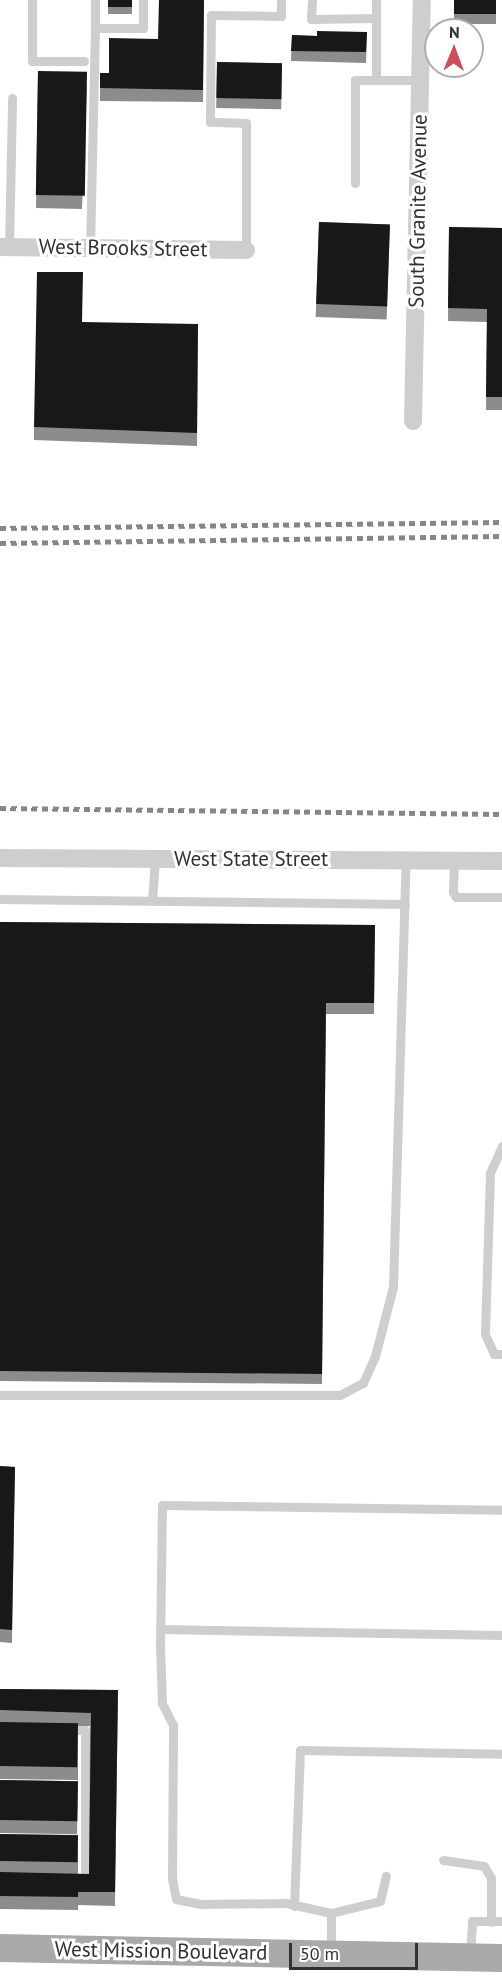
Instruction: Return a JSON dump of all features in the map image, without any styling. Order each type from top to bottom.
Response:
[{"type":"main road","name":"West Mission Boulevard","points":[[0,1948],[502,1958]]},
{"type":"street","name":"South Granite Avenue","points":[[413,421],[422,0]]},
{"type":"street","name":"West Brooks Street","points":[[5,247],[246,250]]},
{"type":"street","name":"West State Street","points":[[0,858],[502,861]]},
{"type":"lane","points":[[32,0],[32,61],[84,61]]},
{"type":"lane","points":[[90,248],[95,0]]},
{"type":"lane","points":[[95,28],[143,28],[143,0]]},
{"type":"lane","points":[[246,250],[246,123],[210,122],[211,15],[281,16],[281,0]]},
{"type":"lane","points":[[312,0],[311,19],[376,18]]},
{"type":"lane","points":[[376,0],[376,80]]},
{"type":"lane","points":[[355,183],[355,80],[421,80]]},
{"type":"lane","points":[[5,247],[12,98]]},
{"type":"lane","points":[[152,901],[154,859]]},
{"type":"lane","points":[[0,1395],[340,1395],[363,1383],[375,1356],[393,1287],[405,861]]},
{"type":"lane","points":[[454,861],[453,892],[456,897],[502,897]]},
{"type":"lane","points":[[0,899],[405,904]]},
{"type":"lane","points":[[502,1146],[490,1173],[485,1334],[494,1354],[502,1354]]},
{"type":"lane","points":[[386,1876],[380,1901],[331,1913],[294,1906],[201,1904],[176,1899],[172,1878],[173,1725],[162,1703],[160,1629],[162,1505],[502,1510]]},
{"type":"lane","points":[[160,1629],[502,1635]]},
{"type":"lane","points":[[53,1729],[85,1730],[85,1882],[74,1882]]},
{"type":"lane","points":[[294,1906],[300,1750],[502,1754]]},
{"type":"lane","points":[[75,1787],[85,1787]]},
{"type":"lane","points":[[74,1841],[85,1841]]},
{"type":"lane","points":[[443,1860],[484,1866],[491,1878],[491,1922]]},
{"type":"lane","points":[[331,1913],[331,1953]]},
{"type":"lane","points":[[470,1957],[470,1924],[502,1921]]},
{"type":"building","points":[[108,0],[132,0],[132,7],[108,7]]},
{"type":"building","points":[[159,0],[204,0],[203,90],[100,88],[100,73],[109,73],[109,38],[158,39]]},
{"type":"building","points":[[454,0],[496,0],[496,14],[454,14]]},
{"type":"building","points":[[317,31],[367,32],[366,52],[291,51],[292,35],[317,36]]},
{"type":"building","points":[[217,62],[282,63],[281,99],[216,98]]},
{"type":"building","points":[[38,71],[87,72],[85,196],[36,195]]},
{"type":"building","points":[[319,222],[390,224],[387,306],[316,304]]},
{"type":"building","points":[[449,227],[502,228],[502,397],[486,397],[487,309],[448,308]]},
{"type":"building","points":[[37,272],[83,272],[82,322],[198,324],[197,433],[34,427]]},
{"type":"building","points":[[0,922],[375,925],[374,1003],[326,1003],[322,1374],[0,1371]]},
{"type":"building","points":[[0,1466],[15,1467],[12,1630],[0,1629]]},
{"type":"building","points":[[0,1689],[118,1690],[115,1892],[78,1892],[78,1897],[0,1896],[0,1872],[89,1874],[91,1713],[0,1710]]},
{"type":"building","points":[[0,1722],[78,1723],[77,1767],[0,1766]]},
{"type":"building","points":[[0,1780],[78,1781],[77,1821],[0,1820]]},
{"type":"building","points":[[0,1834],[78,1835],[78,1862],[0,1861]]},
{"type":"railway","points":[[0,528],[502,522]]},
{"type":"railway","points":[[0,543],[502,536]]},
{"type":"railway","points":[[0,808],[502,814]]}]
